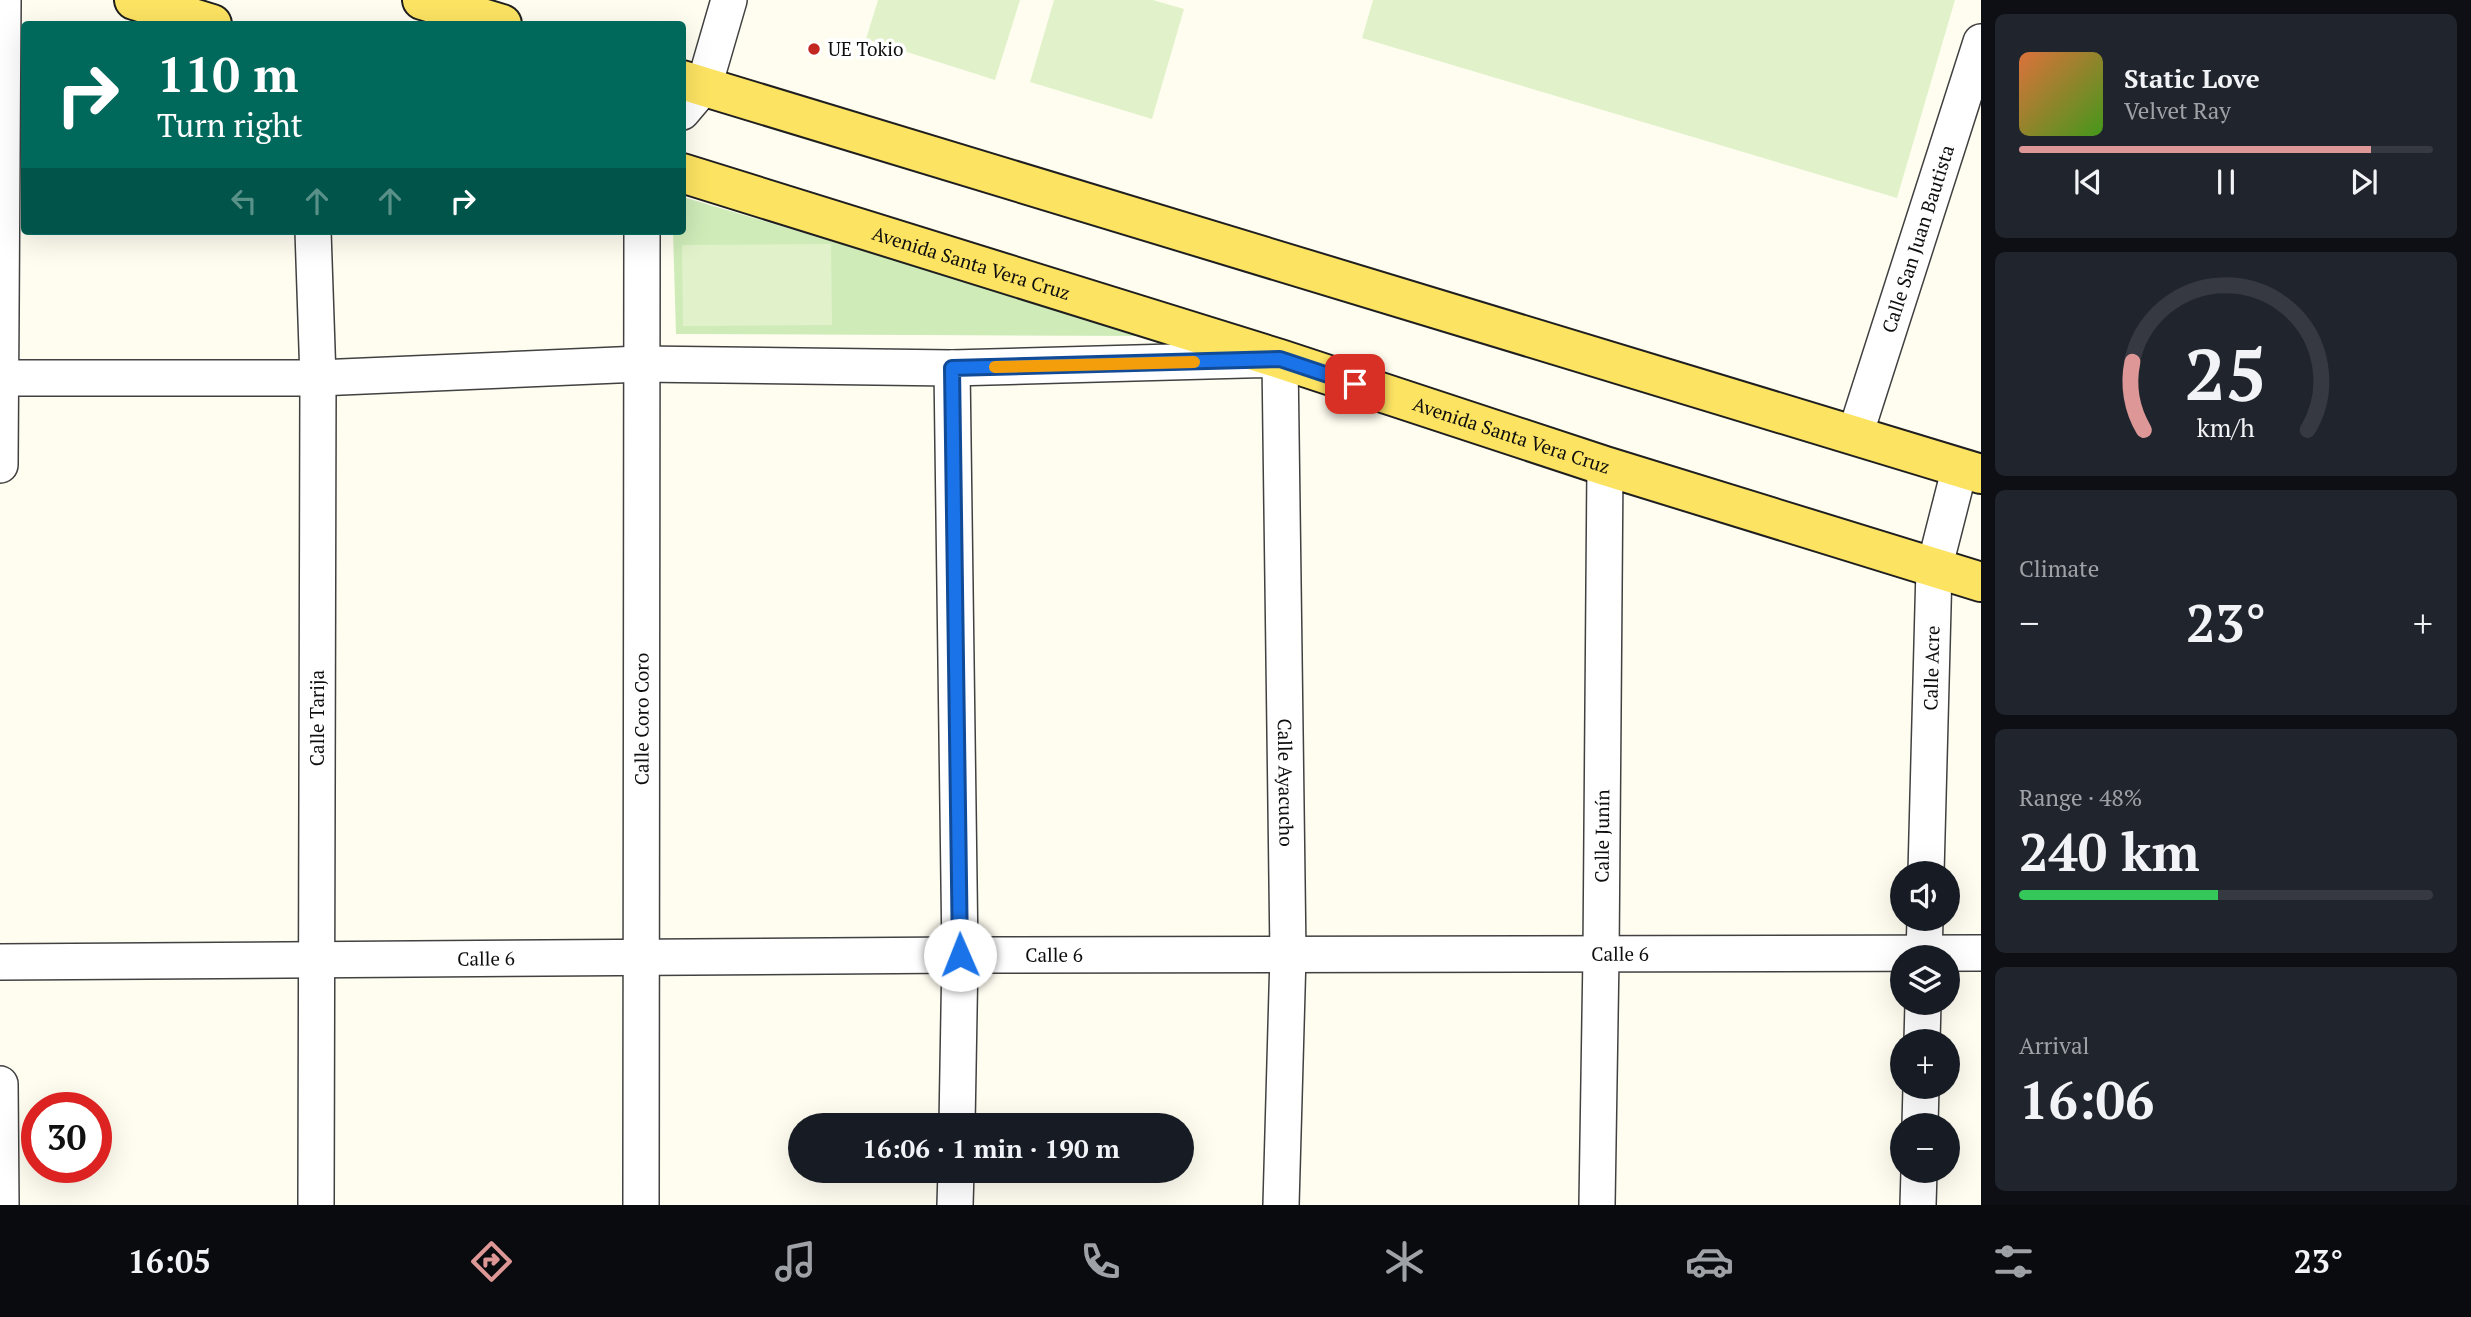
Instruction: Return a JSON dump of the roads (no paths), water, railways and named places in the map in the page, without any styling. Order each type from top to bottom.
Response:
[{"type":"main road","points":[[134,0],[202,21]]},
{"type":"main road","points":[[436,2],[493,21]]},
{"type":"main road","points":[[690,93],[1971,471]]},
{"type":"main road","name":"Avenida Santa Vera Cruz","points":[[686,174],[1280,359],[1605,466],[1981,582]]},
{"type":"street","points":[[0,465],[4,0]]},
{"type":"street","points":[[690,93],[729,0]]},
{"type":"street","name":"Calle San Juan Bautista","points":[[1856,435],[1981,43]]},
{"type":"street","name":"Calle Tarija","points":[[313,235],[318,377],[316,1205]]},
{"type":"street","name":"Calle Coro Coro","points":[[641,1205],[642,235]]},
{"type":"street","points":[[0,378],[318,377],[640,365],[952,368],[1280,359]]},
{"type":"street","name":"Calle Ayacucho","points":[[1280,359],[1288,954],[1281,1205]]},
{"type":"street","points":[[952,368],[960,955],[957,1113]]},
{"type":"street","name":"Calle Junín","points":[[1597,1205],[1605,466]]},
{"type":"street","name":"Calle Acre","points":[[1926,861],[1934,569],[1971,471]]},
{"type":"street","name":"Calle 6","points":[[1960,954],[1981,953]]},
{"type":"street","name":"Calle 6","points":[[0,961],[1288,954],[1890,956]]},
{"type":"street","points":[[0,1084],[1,1205]]},
{"type":"street","points":[[955,1205],[956,1183]]},
{"type":"street","points":[[1918,1205],[1919,1183]]},
{"type":"place","name":"UE Tokio","points":[[814,49]]}]
